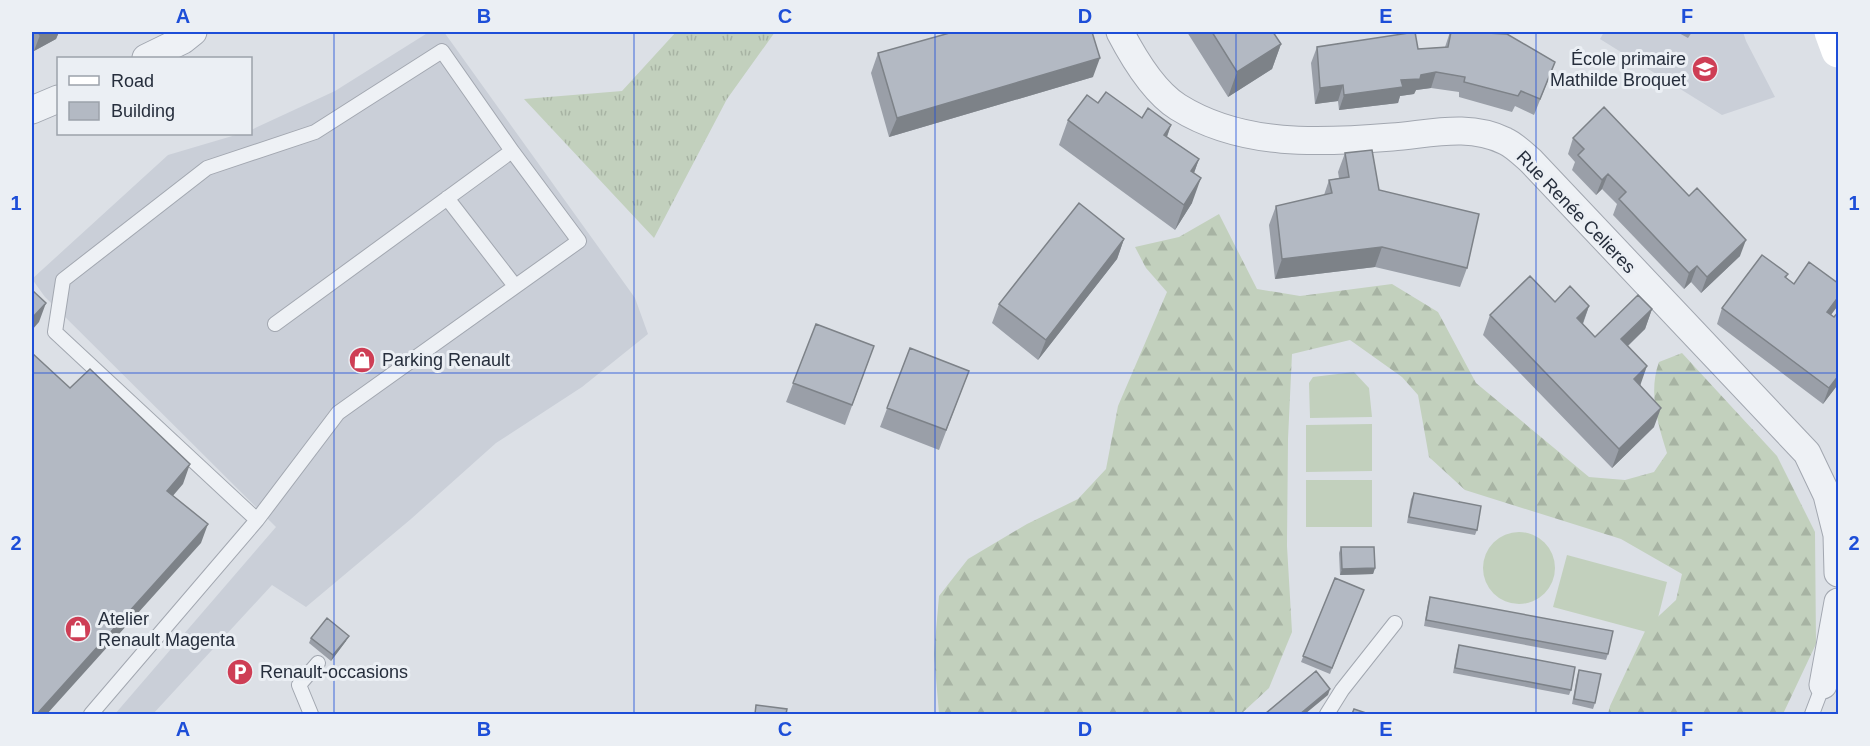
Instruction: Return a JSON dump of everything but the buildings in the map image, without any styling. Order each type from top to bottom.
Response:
[{"type":"main road","points":[[1831,32],[1839,51]]},
{"type":"street","points":[[148,57],[183,40],[193,32]]},
{"type":"street","name":"Rue Renée Celieres","points":[[1120,32],[1146,75],[1177,106],[1210,123],[1247,135],[1290,141],[1392,137],[1457,130],[1481,133],[1506,141],[1531,161],[1807,453],[1827,495],[1837,535],[1839,573]]},
{"type":"street","points":[[32,110],[57,99]]},
{"type":"street","points":[[1823,685],[1839,602]]},
{"type":"lane","points":[[91,714],[257,520],[338,413],[579,241],[442,51],[315,132],[207,168],[63,280],[55,332],[257,520]]},
{"type":"lane","points":[[275,324],[512,151]]},
{"type":"lane","points":[[447,198],[515,286]]},
{"type":"lane","points":[[1327,714],[1342,690],[1395,624]]},
{"type":"lane","points":[[311,714],[299,685],[318,663]]},
{"type":"lane","points":[[1812,714],[1823,685]]},
{"type":"shaded area","name":"Parking Renault","points":[[429,32],[444,32],[635,298],[648,334],[582,387],[496,443],[411,519],[306,607],[272,585],[153,714],[115,714],[276,527],[45,297],[32,279],[168,155],[236,135],[252,135],[252,130],[335,91]]},
{"type":"shaded area","name":"École primaire Mathilde Broquet","points":[[1604,32],[1743,32],[1775,97],[1722,115],[1600,39]]},
{"type":"green space","points":[[676,32],[775,32],[727,99],[654,238],[524,99],[622,91]]},
{"type":"green space","points":[[1219,214],[1257,289],[1300,296],[1392,284],[1438,312],[1476,383],[1589,477],[1625,480],[1654,472],[1667,453],[1655,408],[1656,373],[1659,362],[1682,353],[1777,456],[1815,532],[1816,644],[1783,714],[1608,714],[1647,627],[1676,600],[1682,574],[1621,539],[1465,490],[1429,457],[1418,395],[1402,377],[1350,340],[1292,354],[1287,546],[1292,632],[1269,688],[1241,714],[939,714],[934,654],[939,596],[968,559],[1027,524],[1078,499],[1106,469],[1118,406],[1167,292],[1146,268],[1135,247],[1179,237]]},
{"type":"green space","points":[[1354,372],[1369,388],[1372,417],[1310,418],[1309,383],[1313,377]]},
{"type":"green space","points":[[1372,424],[1372,471],[1306,472],[1306,425]]},
{"type":"green space","points":[[1306,480],[1372,480],[1372,527],[1306,527]]},
{"type":"green space","points":[[1519,532],[1539,538],[1549,548],[1555,568],[1549,588],[1539,598],[1519,604],[1499,598],[1489,588],[1483,568],[1489,548],[1499,538]]},
{"type":"green space","points":[[1567,555],[1667,582],[1654,634],[1553,607]]},
{"type":"place","name":"École primaire Mathilde Broquet","points":[[1705,69]]},
{"type":"place","name":"Parking Renault","points":[[362,360]]},
{"type":"place","name":"Atelier Renault Magenta","points":[[78,629]]},
{"type":"place","name":"Renault-occasions","points":[[240,672]]}]
